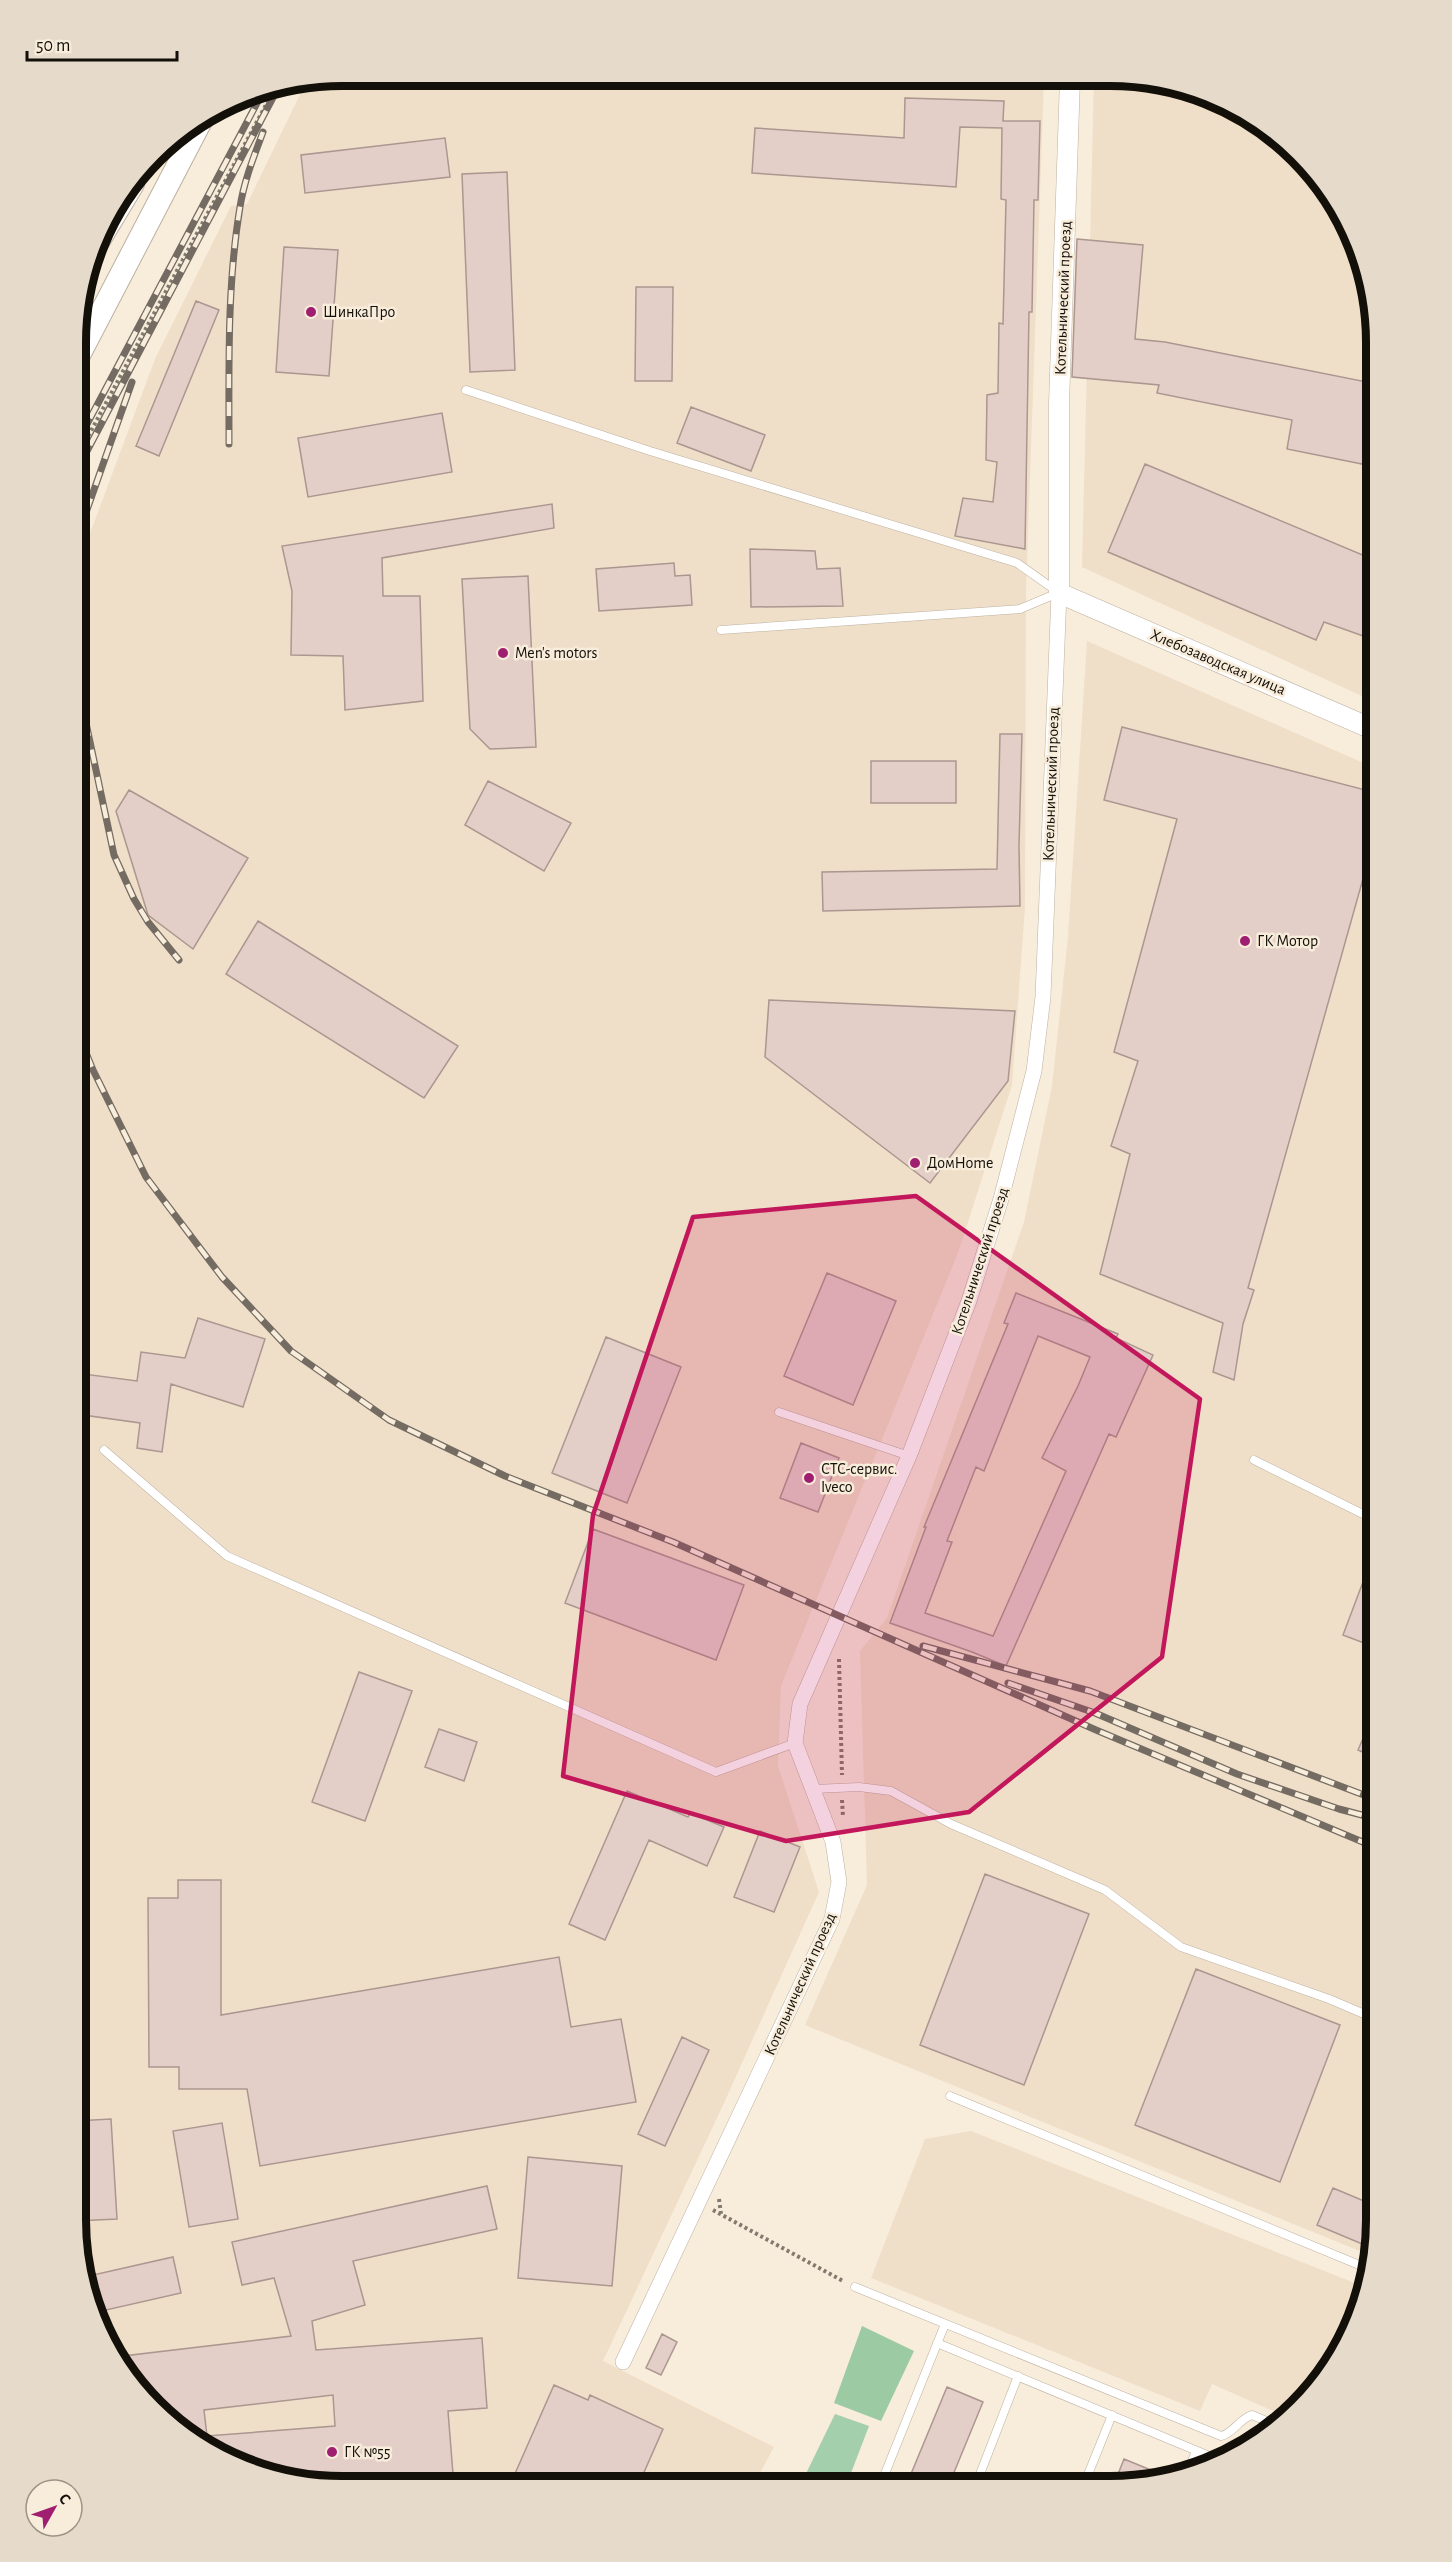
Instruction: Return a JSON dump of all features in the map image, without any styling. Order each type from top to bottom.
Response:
[{"type":"main road","points":[[86,342],[196,131]]},
{"type":"street","name":"Котельнический проезд","points":[[623,2362],[832,1919],[839,1882],[833,1842],[795,1743],[800,1704],[909,1456],[969,1301],[1011,1165],[1034,1071],[1043,997],[1059,593],[1059,404],[1070,86]]},
{"type":"street","name":"Хлебозаводская улица","points":[[1059,593],[1366,726]]},
{"type":"lane","points":[[466,390],[650,451],[1017,563],[1059,593]]},
{"type":"lane","points":[[721,630],[1020,609],[1059,593]]},
{"type":"lane","points":[[779,1412],[909,1456]]},
{"type":"lane","points":[[104,1450],[226,1556],[716,1772],[795,1743]]},
{"type":"lane","points":[[1254,1460],[1366,1516]]},
{"type":"lane","points":[[814,1789],[842,1787],[891,1791],[951,1824],[1105,1890],[1181,1947],[1366,2015]]},
{"type":"lane","points":[[950,2096],[1362,2266]]},
{"type":"lane","points":[[855,2287],[1221,2436],[1228,2435],[1246,2417],[1252,2415],[1268,2422]]},
{"type":"lane","points":[[884,2476],[945,2324]]},
{"type":"lane","points":[[937,2343],[1210,2456]]},
{"type":"lane","points":[[979,2476],[1018,2376]]},
{"type":"lane","points":[[1087,2476],[1112,2415]]},
{"type":"lane","points":[[1192,2463],[1197,2451]]},
{"type":"path","points":[[86,440],[271,95]]},
{"type":"path","points":[[838,1656],[843,1819]]},
{"type":"path","points":[[719,2195],[721,2214]]},
{"type":"path","points":[[699,2202],[855,2287]]},
{"type":"highlighted area","points":[[916,1196],[1200,1399],[1162,1657],[969,1812],[786,1841],[563,1776],[593,1515],[693,1217]]},
{"type":"shaded area","points":[[325,86],[1044,86],[1026,591],[1025,907],[1012,1085],[958,1253],[781,1686],[778,1766],[819,1892],[724,2103],[603,2361],[774,2447],[758,2476],[325,2476],[275,2468],[228,2450],[199,2433],[171,2411],[149,2389],[129,2363],[112,2334],[99,2303],[90,2270],[86,2237],[86,610],[89,536],[155,359],[231,206],[247,204],[303,89]]},
{"type":"shaded area","points":[[1094,86],[1127,86],[1160,90],[1193,99],[1224,112],[1253,129],[1279,149],[1303,173],[1323,199],[1340,228],[1353,259],[1362,292],[1366,325],[1366,698],[1082,567]]},
{"type":"shaded area","points":[[1087,641],[1366,764],[1366,2237],[1364,2253],[805,2025],[867,1885],[860,1651],[887,1618],[1024,1222],[1052,1086],[1068,937]]},
{"type":"shaded area","points":[[971,2131],[1359,2284],[1340,2334],[1314,2376],[1279,2413],[1212,2384],[1200,2411],[871,2278],[925,2139]]},
{"type":"green space","points":[[862,2326],[914,2351],[881,2421],[834,2403]]},
{"type":"green space","points":[[835,2414],[869,2426],[850,2476],[805,2476]]},
{"type":"building","points":[[905,98],[1004,101],[1003,121],[1040,121],[1038,200],[1034,200],[1032,312],[1029,312],[1025,549],[955,536],[963,498],[993,502],[997,462],[986,460],[987,395],[998,393],[999,323],[1003,324],[1006,200],[1001,199],[1002,128],[960,127],[956,187],[752,173],[755,128],[904,138]]},
{"type":"building","points":[[445,138],[450,177],[305,193],[301,155]]},
{"type":"building","points":[[507,172],[515,370],[470,372],[462,174]]},
{"type":"building","points":[[1077,239],[1143,245],[1135,339],[1165,342],[1366,382],[1366,465],[1287,449],[1292,420],[1157,393],[1159,385],[1072,377]]},
{"type":"building","points":[[284,247],[338,250],[329,376],[276,372]]},
{"type":"building","points":[[636,287],[673,287],[672,381],[635,381]]},
{"type":"building","points":[[196,301],[219,310],[159,456],[136,446]]},
{"type":"building","points":[[691,407],[765,435],[751,471],[677,443]]},
{"type":"building","points":[[442,413],[452,472],[308,497],[298,438]]},
{"type":"building","points":[[1145,464],[1366,556],[1366,637],[1324,622],[1316,640],[1108,552]]},
{"type":"building","points":[[552,504],[554,528],[382,558],[383,596],[420,596],[423,701],[345,710],[343,656],[291,655],[292,591],[282,546]]},
{"type":"building","points":[[750,549],[815,551],[817,569],[840,568],[843,606],[751,607]]},
{"type":"building","points":[[674,563],[675,576],[690,575],[692,605],[599,611],[596,569]]},
{"type":"building","points":[[528,576],[536,747],[490,749],[470,729],[462,579]]},
{"type":"building","name":"ГК Мотор","points":[[1122,727],[1366,790],[1366,868],[1248,1288],[1254,1290],[1243,1324],[1234,1380],[1213,1372],[1223,1323],[1100,1274],[1130,1154],[1111,1146],[1138,1061],[1114,1052],[1177,819],[1104,800]]},
{"type":"building","points":[[1000,734],[1022,734],[1020,906],[823,911],[822,872],[997,869]]},
{"type":"building","points":[[871,761],[956,761],[956,803],[871,803]]},
{"type":"building","points":[[488,781],[571,823],[544,871],[465,825]]},
{"type":"building","points":[[129,790],[248,858],[193,949],[148,915],[116,811]]},
{"type":"building","points":[[258,921],[458,1046],[424,1098],[226,974]]},
{"type":"building","points":[[769,1000],[1015,1011],[1008,1081],[930,1183],[765,1057]]},
{"type":"building","points":[[827,1273],[896,1301],[853,1405],[784,1376]]},
{"type":"building","points":[[1016,1293],[1118,1334],[1116,1338],[1153,1355],[1116,1437],[1109,1434],[1006,1666],[890,1623],[926,1527],[924,1527],[1008,1324],[1004,1323]],"holes":[[[1038,1336],[1090,1357],[1042,1458],[1066,1471],[993,1636],[925,1613],[952,1542],[947,1541],[976,1467],[984,1471]]]},
{"type":"building","points":[[198,1318],[265,1339],[243,1407],[171,1384],[162,1452],[137,1448],[140,1423],[86,1415],[86,1374],[137,1381],[141,1352],[185,1358]]},
{"type":"building","points":[[606,1337],[681,1367],[627,1503],[552,1473]]},
{"type":"building","name":"СТС-сервис. Iveco","points":[[801,1443],[839,1458],[818,1512],[780,1498]]},
{"type":"building","points":[[593,1529],[744,1585],[716,1660],[565,1603]]},
{"type":"building","points":[[1366,1574],[1366,1644],[1343,1635]]},
{"type":"building","points":[[359,1672],[412,1691],[365,1821],[312,1802]]},
{"type":"building","points":[[439,1729],[477,1742],[464,1781],[425,1767]]},
{"type":"building","points":[[1366,1731],[1366,1753],[1358,1750]]},
{"type":"building","points":[[627,1791],[688,1817],[690,1813],[724,1827],[707,1866],[649,1840],[605,1940],[569,1924]]},
{"type":"building","points":[[760,1831],[800,1847],[774,1912],[734,1897]]},
{"type":"building","points":[[985,1874],[1089,1914],[1024,2085],[920,2045]]},
{"type":"building","points":[[178,1880],[221,1880],[221,2015],[559,1957],[571,2027],[621,2019],[636,2102],[260,2166],[247,2089],[179,2089],[179,2067],[149,2067],[148,1898],[178,1898]]},
{"type":"building","points":[[1196,1969],[1340,2025],[1280,2182],[1135,2125]]},
{"type":"building","points":[[682,2037],[709,2050],[665,2146],[638,2134]]},
{"type":"building","points":[[111,2119],[117,2219],[86,2220],[86,2120]]},
{"type":"building","points":[[222,2123],[238,2219],[189,2227],[173,2131]]},
{"type":"building","points":[[528,2157],[622,2166],[612,2286],[518,2278]]},
{"type":"building","points":[[487,2186],[497,2229],[353,2261],[365,2305],[312,2321],[316,2350],[482,2338],[487,2408],[448,2411],[453,2474],[325,2476],[292,2472],[259,2463],[228,2450],[199,2433],[173,2413],[138,2376],[125,2356],[291,2336],[274,2278],[242,2285],[232,2242]],"holes":[[[333,2395],[335,2426],[207,2436],[204,2410]]]},
{"type":"building","points":[[1333,2188],[1366,2202],[1365,2245],[1317,2225]]},
{"type":"building","points":[[173,2257],[181,2293],[102,2311],[91,2275]]},
{"type":"building","points":[[662,2334],[677,2342],[661,2375],[646,2368]]},
{"type":"building","points":[[554,2385],[588,2400],[590,2395],[663,2429],[642,2476],[514,2476]]},
{"type":"building","points":[[947,2387],[983,2402],[953,2476],[910,2476]]},
{"type":"building","points":[[1124,2459],[1157,2472],[1127,2476],[1117,2476]]},
{"type":"railway","points":[[86,453],[275,94]]},
{"type":"railway","points":[[86,426],[259,99]]},
{"type":"railway","points":[[229,444],[230,325],[236,236],[244,188],[263,132]]},
{"type":"railway","points":[[86,512],[132,382]]},
{"type":"railway","points":[[86,723],[114,855],[134,899],[148,922],[179,960]]},
{"type":"railway","points":[[86,1053],[146,1177],[222,1277],[291,1351],[389,1420],[505,1476],[673,1542],[1096,1730],[1366,1843]]},
{"type":"railway","points":[[923,1646],[1090,1691],[1366,1796]]},
{"type":"railway","points":[[1008,1683],[1095,1713],[1237,1774],[1366,1816]]},
{"type":"place","name":"ШинкаПро","points":[[311,312]]},
{"type":"place","name":"Men's motors","points":[[503,653]]},
{"type":"place","name":"ГК Мотор","points":[[1245,941]]},
{"type":"place","name":"ДомHome","points":[[915,1163]]},
{"type":"place","name":"СТС-сервис. Iveco","points":[[809,1478]]},
{"type":"place","name":"ГК №55","points":[[332,2452]]}]
